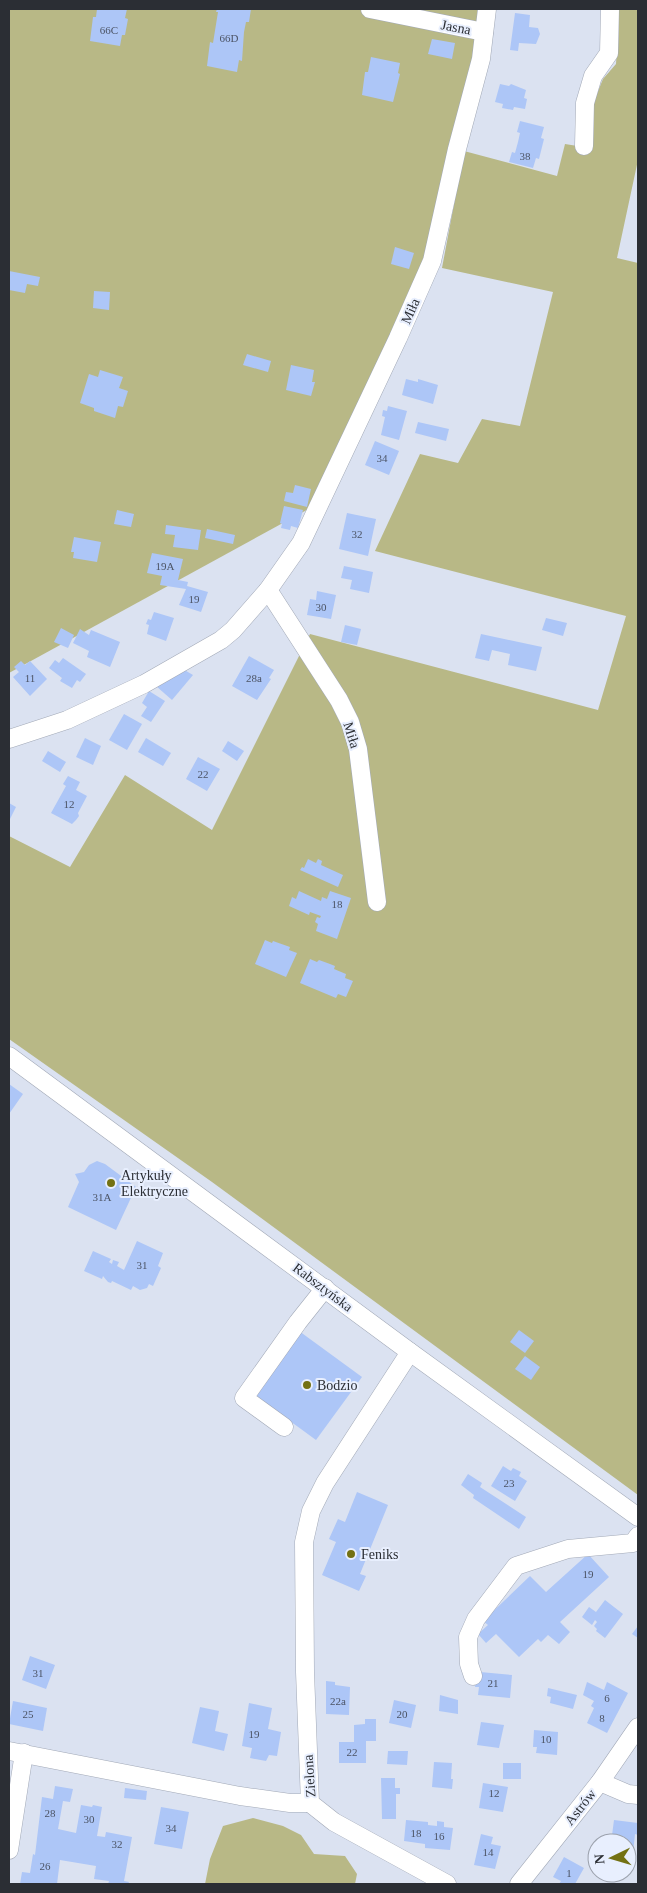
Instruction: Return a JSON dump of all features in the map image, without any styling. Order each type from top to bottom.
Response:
[{"type":"street","name":"Jasna","points":[[370,9],[484,32]]},
{"type":"street","name":"Miła","points":[[9,739],[67,720],[144,684],[221,640],[233,630],[268,590],[301,543],[398,338],[432,261],[457,150],[481,60],[486,9]]},
{"type":"street","points":[[584,146],[585,103],[593,76],[609,53],[610,9]]},
{"type":"street","name":"Miła","points":[[268,590],[339,700],[350,722],[358,749],[378,902]]},
{"type":"street","name":"Rabsztyńska","points":[[9,1056],[410,1352],[638,1517]]},
{"type":"street","points":[[284,1427],[244,1398],[298,1322],[325,1288]]},
{"type":"street","name":"Zielona","points":[[410,1352],[324,1483],[312,1511],[304,1542],[310,1803],[334,1822],[446,1884]]},
{"type":"street","points":[[473,1676],[469,1664],[468,1637],[476,1619],[516,1566],[568,1549],[632,1543],[638,1536]]},
{"type":"street","name":"Astrów","points":[[519,1884],[600,1782],[638,1727]]},
{"type":"street","points":[[9,1850],[16,1752],[240,1796],[290,1803],[310,1803]]},
{"type":"street","points":[[600,1782],[628,1794],[638,1795]]},
{"type":"green space","points":[[9,9],[479,9],[474,55],[422,268],[325,500],[9,673]]},
{"type":"green space","points":[[617,9],[638,9],[638,160],[617,258],[638,263],[638,1495],[212,1182],[9,1039],[9,836],[70,867],[125,775],[212,830],[310,634],[598,710],[626,616],[375,551],[420,454],[458,463],[482,419],[520,426],[553,292],[442,268],[464,151],[557,176],[565,144],[590,148],[592,106],[603,79],[616,64]]},
{"type":"green space","points":[[253,1818],[283,1826],[301,1835],[314,1854],[345,1856],[357,1874],[355,1884],[205,1884],[210,1859],[223,1826]]},
{"type":"building","points":[[97,9],[127,9],[125,18],[128,19],[125,35],[122,35],[120,46],[90,41],[93,17],[96,17]]},
{"type":"building","points":[[217,9],[251,9],[249,22],[246,22],[244,32],[242,61],[239,60],[237,72],[207,66],[210,42],[213,43]]},
{"type":"building","points":[[515,13],[530,15],[529,27],[538,28],[540,34],[536,44],[519,43],[518,51],[510,50]]},
{"type":"building","points":[[432,39],[455,43],[452,59],[428,54]]},
{"type":"building","points":[[371,57],[400,63],[398,73],[400,74],[393,102],[362,95],[365,72],[368,72]]},
{"type":"building","points":[[500,84],[509,86],[511,84],[526,90],[524,98],[527,99],[525,109],[514,107],[513,110],[502,108],[503,104],[495,102]]},
{"type":"building","points":[[520,121],[544,127],[541,138],[544,139],[539,159],[536,158],[533,168],[509,162],[512,152],[515,153],[518,142],[520,133],[517,132]]},
{"type":"building","points":[[395,247],[414,253],[409,269],[391,264]]},
{"type":"building","points":[[9,271],[40,277],[38,286],[27,284],[25,293],[9,290]]},
{"type":"building","points":[[94,291],[110,292],[109,310],[93,308]]},
{"type":"building","points":[[247,354],[271,361],[268,372],[243,365]]},
{"type":"building","points":[[291,365],[314,370],[312,382],[315,382],[311,396],[286,390]]},
{"type":"building","points":[[100,370],[123,377],[119,388],[128,391],[123,407],[118,406],[115,418],[94,411],[94,408],[80,403],[89,374],[98,377]]},
{"type":"building","points":[[406,379],[418,382],[418,379],[438,385],[433,404],[402,395]]},
{"type":"building","points":[[388,406],[407,411],[399,440],[381,435],[385,417],[382,416],[383,410],[387,411]]},
{"type":"building","points":[[418,422],[449,429],[446,441],[415,433]]},
{"type":"building","points":[[375,441],[399,451],[389,475],[365,465]]},
{"type":"building","points":[[295,485],[311,489],[307,507],[284,501],[286,492],[293,493]]},
{"type":"building","points":[[284,506],[303,510],[298,528],[291,526],[290,530],[281,528],[282,524],[280,523]]},
{"type":"building","points":[[117,510],[134,514],[131,527],[114,524]]},
{"type":"building","points":[[347,513],[376,519],[368,556],[339,549]]},
{"type":"building","points":[[166,525],[201,530],[198,550],[173,547],[175,535],[165,534]]},
{"type":"building","points":[[207,529],[235,535],[233,544],[205,538]]},
{"type":"building","points":[[74,537],[101,542],[97,562],[73,558],[74,552],[71,552]]},
{"type":"building","points":[[152,553],[183,559],[178,580],[188,582],[187,586],[208,592],[201,612],[179,605],[186,589],[160,585],[162,576],[147,573]]},
{"type":"building","points":[[344,566],[373,572],[369,593],[350,589],[352,580],[341,578]]},
{"type":"building","points":[[317,591],[336,595],[331,619],[307,615],[310,599],[316,600]]},
{"type":"building","points":[[154,612],[174,618],[166,641],[147,634],[149,625],[146,624],[148,619],[151,620]]},
{"type":"building","points":[[546,618],[567,623],[563,636],[542,630]]},
{"type":"building","points":[[345,625],[361,629],[357,645],[341,642]]},
{"type":"building","points":[[61,628],[74,635],[68,648],[54,642]]},
{"type":"building","points":[[80,629],[89,635],[91,630],[120,642],[110,667],[87,657],[89,651],[73,643]]},
{"type":"building","points":[[481,634],[542,647],[536,671],[508,665],[510,654],[492,650],[489,661],[475,658]]},
{"type":"building","points":[[249,656],[274,670],[269,678],[271,679],[257,700],[232,686]]},
{"type":"building","points":[[63,658],[86,674],[80,682],[77,680],[72,688],[60,681],[62,678],[49,668],[55,660],[59,663]]},
{"type":"building","points":[[21,661],[25,665],[30,661],[47,679],[30,696],[13,677],[19,672],[14,667]]},
{"type":"building","points":[[181,668],[193,675],[172,700],[156,686]]},
{"type":"building","points":[[149,691],[165,701],[151,722],[141,716],[147,707],[142,703]]},
{"type":"building","points":[[124,714],[142,724],[127,750],[109,740]]},
{"type":"building","points":[[85,738],[101,746],[93,765],[76,757]]},
{"type":"building","points":[[146,738],[171,753],[163,766],[138,752]]},
{"type":"building","points":[[228,741],[244,751],[237,761],[222,751]]},
{"type":"building","points":[[48,751],[66,762],[60,772],[42,761]]},
{"type":"building","points":[[198,757],[220,769],[207,791],[186,779]]},
{"type":"building","points":[[68,776],[80,782],[76,790],[87,796],[78,813],[79,816],[72,824],[51,813],[66,786],[63,784]]},
{"type":"building","points":[[9,803],[16,807],[9,821]]},
{"type":"building","points":[[308,859],[316,863],[318,859],[322,861],[321,865],[343,875],[338,887],[300,870],[302,867],[304,868]]},
{"type":"building","points":[[299,891],[321,901],[322,897],[327,899],[330,891],[351,898],[337,939],[316,931],[318,924],[315,922],[317,917],[320,918],[321,916],[310,912],[309,915],[289,906],[292,897],[296,899]]},
{"type":"building","points":[[265,940],[290,947],[289,950],[297,953],[286,977],[255,964]]},
{"type":"building","points":[[310,959],[335,966],[334,969],[346,974],[345,978],[353,981],[346,997],[338,994],[336,998],[300,983]]},
{"type":"building","points":[[9,1084],[23,1094],[9,1114]]},
{"type":"building","points":[[97,1161],[105,1164],[136,1187],[116,1230],[68,1207],[79,1182],[75,1174],[84,1172],[89,1165]]},
{"type":"building","points":[[137,1241],[163,1253],[158,1266],[161,1268],[153,1286],[149,1284],[147,1288],[140,1290],[133,1286],[131,1290],[112,1281],[111,1283],[108,1282],[103,1276],[102,1279],[84,1271],[93,1251],[111,1259],[109,1262],[112,1264],[113,1260],[119,1262],[117,1266],[124,1270]]},
{"type":"building","points":[[519,1330],[534,1341],[525,1353],[510,1342]]},
{"type":"building","name":"Bodzio","points":[[299,1331],[362,1377],[316,1440],[253,1394]]},
{"type":"building","points":[[525,1356],[540,1367],[531,1380],[515,1369]]},
{"type":"building","points":[[503,1466],[511,1471],[513,1468],[521,1472],[519,1476],[527,1481],[515,1501],[491,1486]]},
{"type":"building","points":[[468,1474],[482,1483],[480,1487],[526,1517],[519,1529],[473,1498],[474,1495],[461,1485]]},
{"type":"building","points":[[357,1492],[388,1505],[360,1574],[366,1576],[359,1591],[322,1575],[336,1542],[329,1539],[338,1519],[345,1522]]},
{"type":"building","points":[[588,1554],[609,1577],[560,1622],[570,1632],[559,1644],[548,1635],[541,1642],[538,1639],[519,1657],[496,1634],[486,1643],[478,1634],[488,1625],[483,1621],[530,1576],[546,1592]]},
{"type":"building","points":[[605,1600],[623,1614],[605,1638],[596,1631],[597,1629],[594,1626],[597,1622],[595,1620],[592,1625],[582,1617],[589,1607],[596,1612]]},
{"type":"building","points":[[638,1626],[638,1638],[632,1634]]},
{"type":"building","points":[[30,1656],[55,1665],[46,1689],[22,1680]]},
{"type":"building","points":[[480,1672],[512,1675],[510,1698],[478,1695],[479,1687],[475,1687]]},
{"type":"building","points":[[326,1681],[335,1682],[335,1685],[350,1687],[349,1715],[326,1714]]},
{"type":"building","points":[[587,1682],[604,1690],[607,1682],[628,1693],[607,1733],[587,1723],[594,1708],[591,1706],[594,1701],[583,1695]]},
{"type":"building","points":[[548,1688],[577,1695],[573,1709],[550,1703],[551,1697],[547,1696]]},
{"type":"building","points":[[440,1695],[458,1700],[458,1714],[439,1711]]},
{"type":"building","points":[[394,1700],[416,1705],[411,1728],[389,1723]]},
{"type":"building","points":[[13,1701],[47,1708],[43,1731],[9,1724]]},
{"type":"building","points":[[249,1703],[272,1708],[268,1729],[281,1732],[277,1756],[269,1755],[266,1761],[250,1758],[252,1748],[242,1746]]},
{"type":"building","points":[[200,1707],[219,1711],[215,1731],[228,1734],[224,1751],[192,1743]]},
{"type":"building","points":[[365,1719],[376,1719],[376,1741],[366,1741],[366,1763],[339,1763],[339,1742],[354,1742],[354,1725],[365,1724]]},
{"type":"building","points":[[481,1722],[504,1725],[499,1748],[477,1745]]},
{"type":"building","points":[[534,1730],[558,1732],[557,1755],[536,1753],[537,1747],[533,1747]]},
{"type":"building","points":[[388,1751],[408,1751],[407,1765],[387,1764]]},
{"type":"building","points":[[434,1762],[452,1763],[452,1789],[432,1787]]},
{"type":"building","points":[[503,1763],[521,1763],[521,1779],[503,1779]]},
{"type":"building","points":[[381,1778],[395,1778],[395,1788],[400,1788],[400,1794],[396,1794],[396,1819],[382,1819]]},
{"type":"building","points":[[483,1783],[508,1787],[503,1812],[479,1808]]},
{"type":"building","points":[[55,1786],[73,1789],[70,1802],[63,1801],[58,1829],[76,1833],[81,1805],[92,1807],[93,1805],[102,1807],[97,1836],[105,1837],[106,1832],[132,1837],[124,1881],[129,1882],[128,1884],[108,1884],[109,1881],[94,1879],[96,1866],[60,1860],[57,1884],[20,1884],[22,1872],[30,1873],[33,1854],[35,1855],[42,1797],[53,1799]]},
{"type":"building","points":[[125,1788],[147,1791],[146,1800],[124,1798]]},
{"type":"building","points":[[161,1807],[189,1812],[182,1849],[154,1844]]},
{"type":"building","points":[[406,1820],[428,1822],[428,1825],[437,1826],[437,1821],[444,1822],[444,1827],[453,1828],[450,1850],[425,1848],[425,1844],[404,1841]]},
{"type":"building","points":[[614,1820],[638,1823],[638,1835],[637,1833],[612,1833]]},
{"type":"building","points":[[481,1834],[493,1837],[491,1844],[501,1846],[495,1869],[474,1865]]},
{"type":"building","points":[[564,1857],[584,1868],[575,1884],[559,1884],[561,1881],[553,1877]]},
{"type":"place","name":"Artykuły Elektryczne","points":[[111,1183]]},
{"type":"place","name":"Bodzio","points":[[307,1385]]},
{"type":"place","name":"Feniks","points":[[351,1554]]}]
